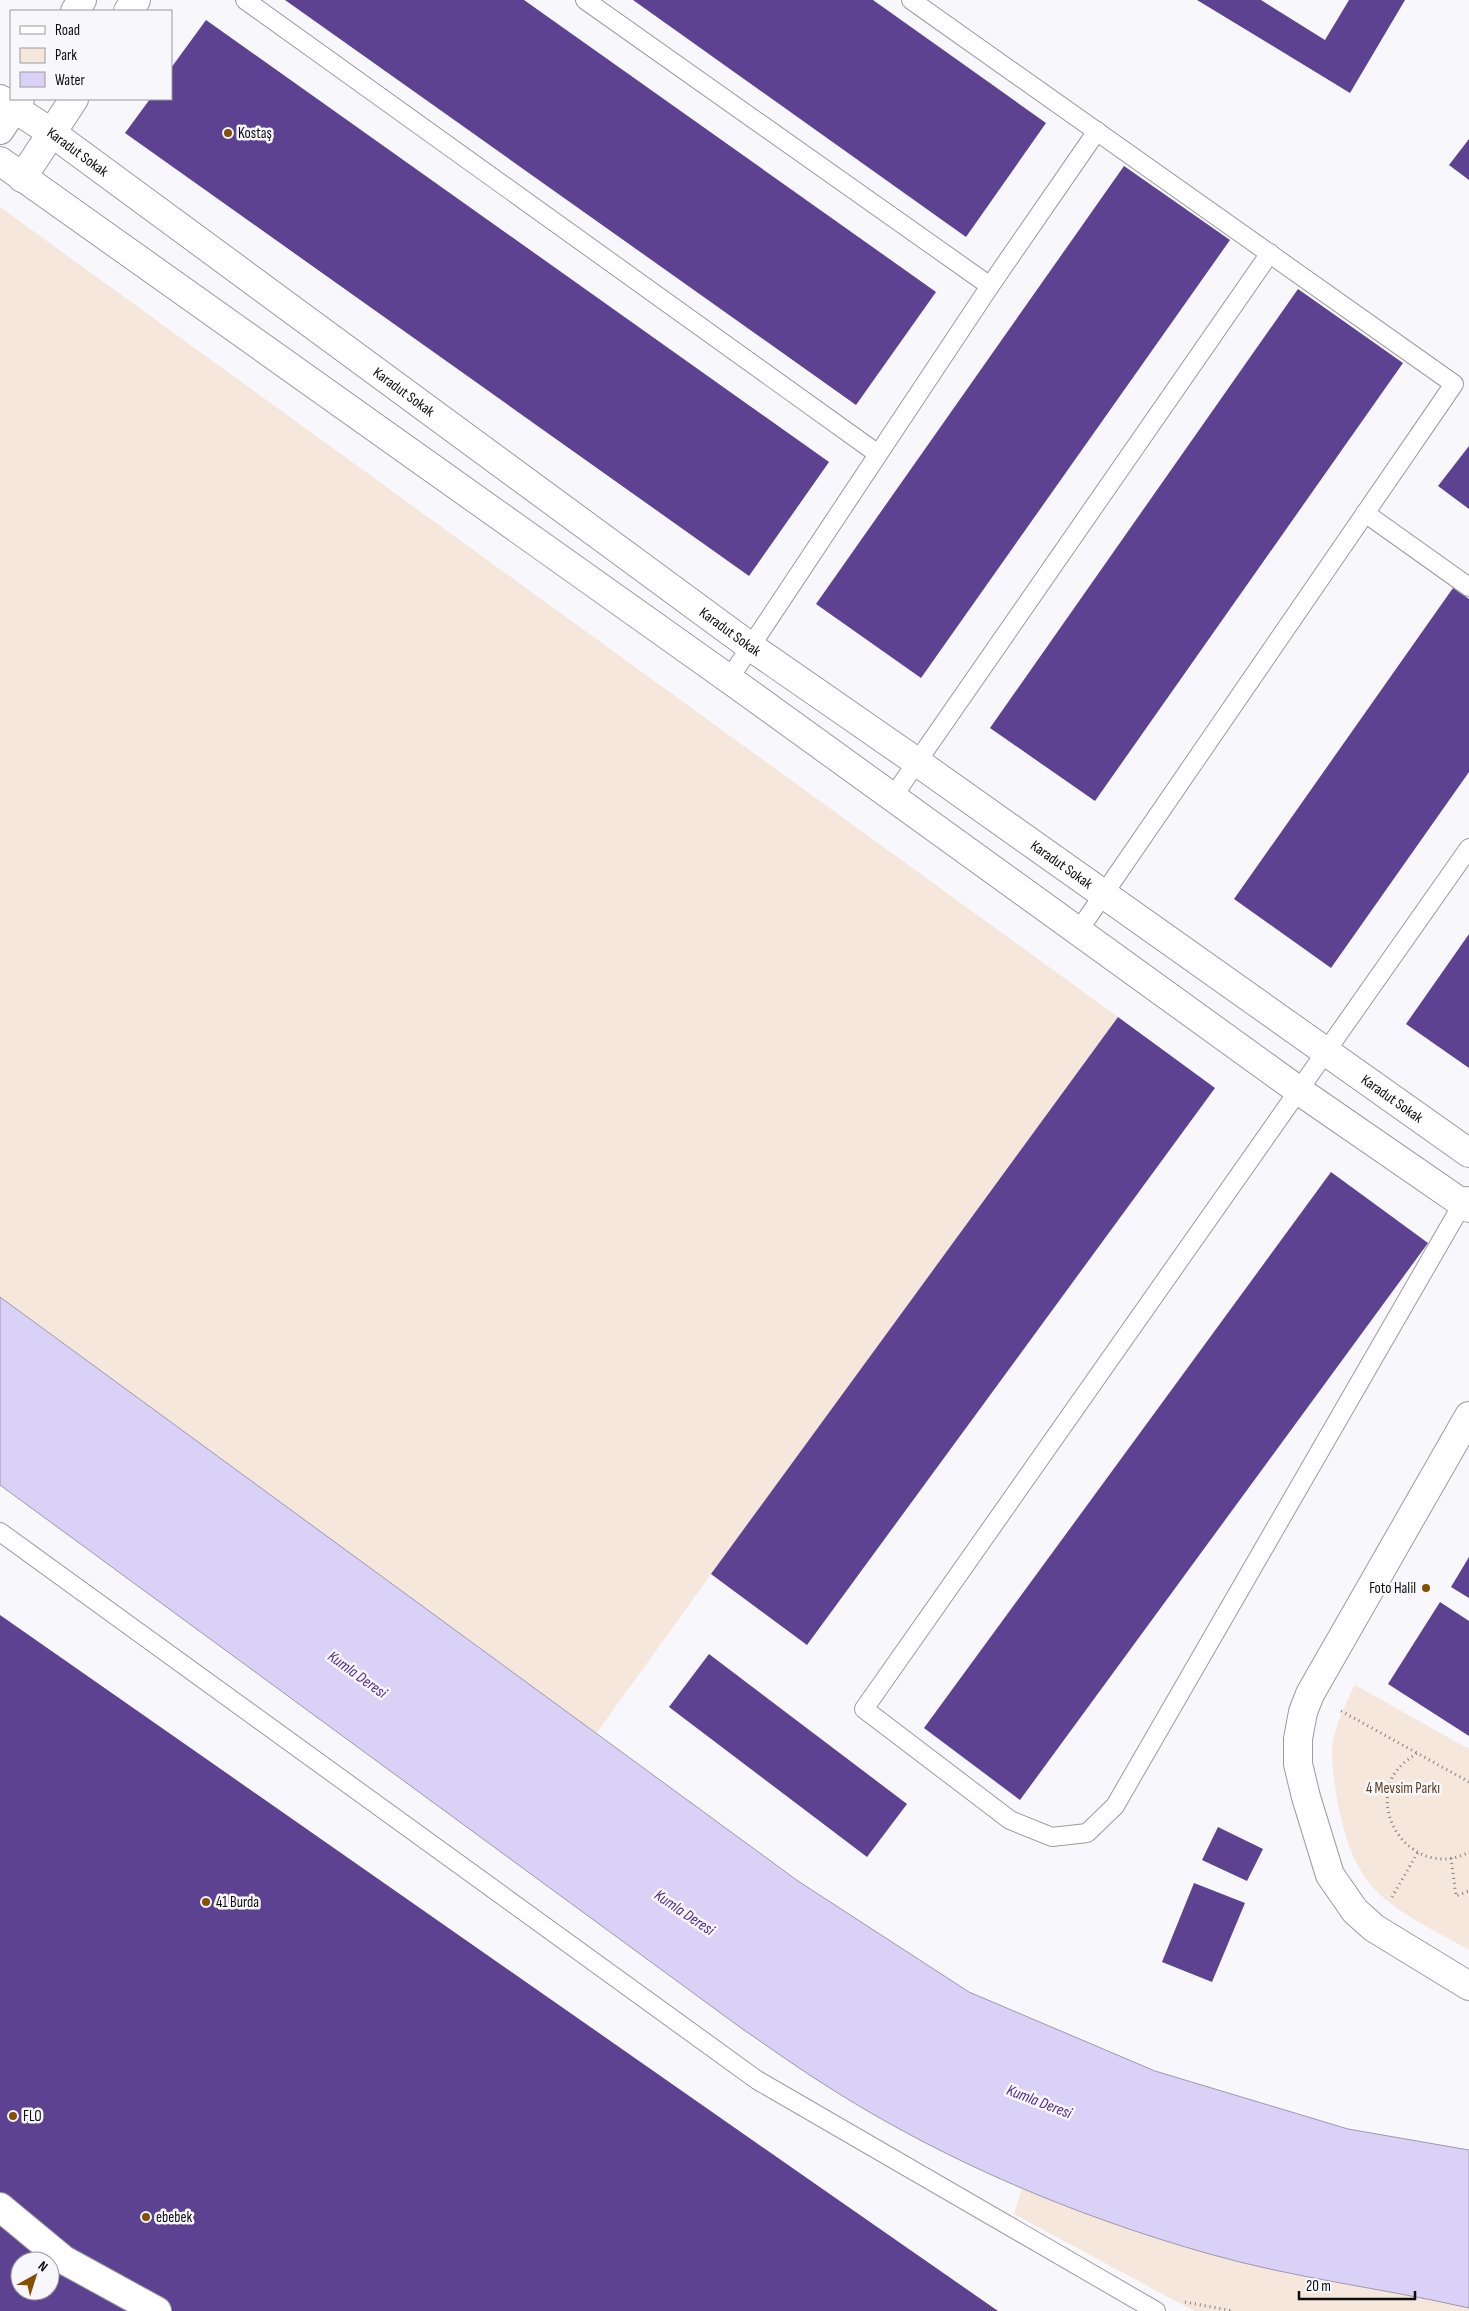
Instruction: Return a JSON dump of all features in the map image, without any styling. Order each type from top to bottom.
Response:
[{"type":"street","points":[[22,178],[73,100]]},
{"type":"street","name":"Karadut Sokak","points":[[8,109],[52,133],[751,646],[1469,1153]]},
{"type":"street","points":[[0,162],[729,679],[1298,1090],[1466,1201]]},
{"type":"street","points":[[1469,1416],[1310,1694],[1303,1712],[1298,1739],[1298,1764],[1330,1875],[1355,1911],[1374,1928],[1469,1986]]},
{"type":"street","points":[[0,2207],[64,2260],[157,2311]]},
{"type":"lane","points":[[245,0],[878,454]]},
{"type":"lane","points":[[585,0],[990,286]]},
{"type":"lane","points":[[911,0],[1454,384],[1079,930]]},
{"type":"lane","points":[[729,679],[990,286],[1097,130]]},
{"type":"lane","points":[[892,798],[1270,253]]},
{"type":"lane","points":[[1365,513],[1469,587]]},
{"type":"lane","points":[[1466,1201],[1115,1806],[1087,1833],[1052,1837],[1010,1820],[864,1709],[1469,848]]},
{"type":"lane","points":[[0,1532],[757,2080],[1156,2311]]},
{"type":"path","points":[[1310,1694],[1469,1782]]},
{"type":"path","points":[[1417,1753],[1402,1764],[1392,1780],[1387,1798],[1388,1817],[1396,1834],[1409,1848],[1426,1856],[1451,1858],[1469,1852]]},
{"type":"path","points":[[1374,1928],[1418,1852]]},
{"type":"path","points":[[1451,1858],[1456,1896],[1469,1891]]},
{"type":"green space","points":[[0,207],[1118,1017],[596,1734],[0,1297]]},
{"type":"green space","name":"4 Mevsim Parkı","points":[[1355,1685],[1469,1749],[1469,1950],[1392,1905],[1368,1882],[1354,1857],[1340,1814],[1334,1781],[1332,1752],[1339,1719]]},
{"type":"green space","points":[[1022,2188],[1118,2225],[1206,2253],[1314,2279],[1428,2298],[1469,2308],[1469,2311],[1194,2311],[1014,2214]]},
{"type":"water","name":"Kumla Deresi","points":[[0,1297],[798,1881],[969,1992],[1155,2071],[1348,2129],[1469,2150],[1469,2308],[1238,2262],[1109,2222],[1014,2185],[921,2141],[876,2116],[787,2060],[0,1485]]},
{"type":"building","points":[[285,0],[524,0],[936,292],[856,405]]},
{"type":"building","points":[[633,0],[873,0],[1046,123],[966,237]]},
{"type":"building","points":[[1197,0],[1261,0],[1325,40],[1349,0],[1405,0],[1350,93]]},
{"type":"building","points":[[206,20],[829,462],[749,576],[125,133],[149,100],[172,100],[172,67]]},
{"type":"building","points":[[1469,139],[1469,180],[1449,165]]},
{"type":"building","points":[[1124,166],[1230,240],[921,678],[816,604]]},
{"type":"building","points":[[1298,289],[1403,363],[1095,801],[990,728]]},
{"type":"building","points":[[1469,446],[1469,509],[1438,486]]},
{"type":"building","points":[[1453,588],[1469,599],[1469,772],[1331,968],[1234,899]]},
{"type":"building","points":[[1469,934],[1469,1068],[1406,1024]]},
{"type":"building","points":[[1118,1017],[1215,1088],[807,1645],[711,1574]]},
{"type":"building","points":[[1331,1172],[1428,1243],[1020,1800],[924,1728]]},
{"type":"building","points":[[1469,1557],[1469,1598],[1451,1587]]},
{"type":"building","points":[[1440,1602],[1469,1621],[1469,1736],[1388,1684]]},
{"type":"building","name":"41 Burda","points":[[0,1615],[998,2311],[0,2311]]},
{"type":"building","points":[[709,1654],[907,1804],[867,1857],[669,1707]]},
{"type":"building","points":[[1218,1827],[1263,1849],[1247,1881],[1202,1860]]},
{"type":"building","points":[[1194,1883],[1245,1903],[1212,1982],[1162,1962]]},
{"type":"place","name":"Kostaş","points":[[228,133]]},
{"type":"place","name":"Foto Halil","points":[[1426,1588]]},
{"type":"place","name":"41 Burda","points":[[206,1902]]},
{"type":"place","name":"FLO","points":[[13,2116]]},
{"type":"place","name":"ebebek","points":[[146,2217]]}]
